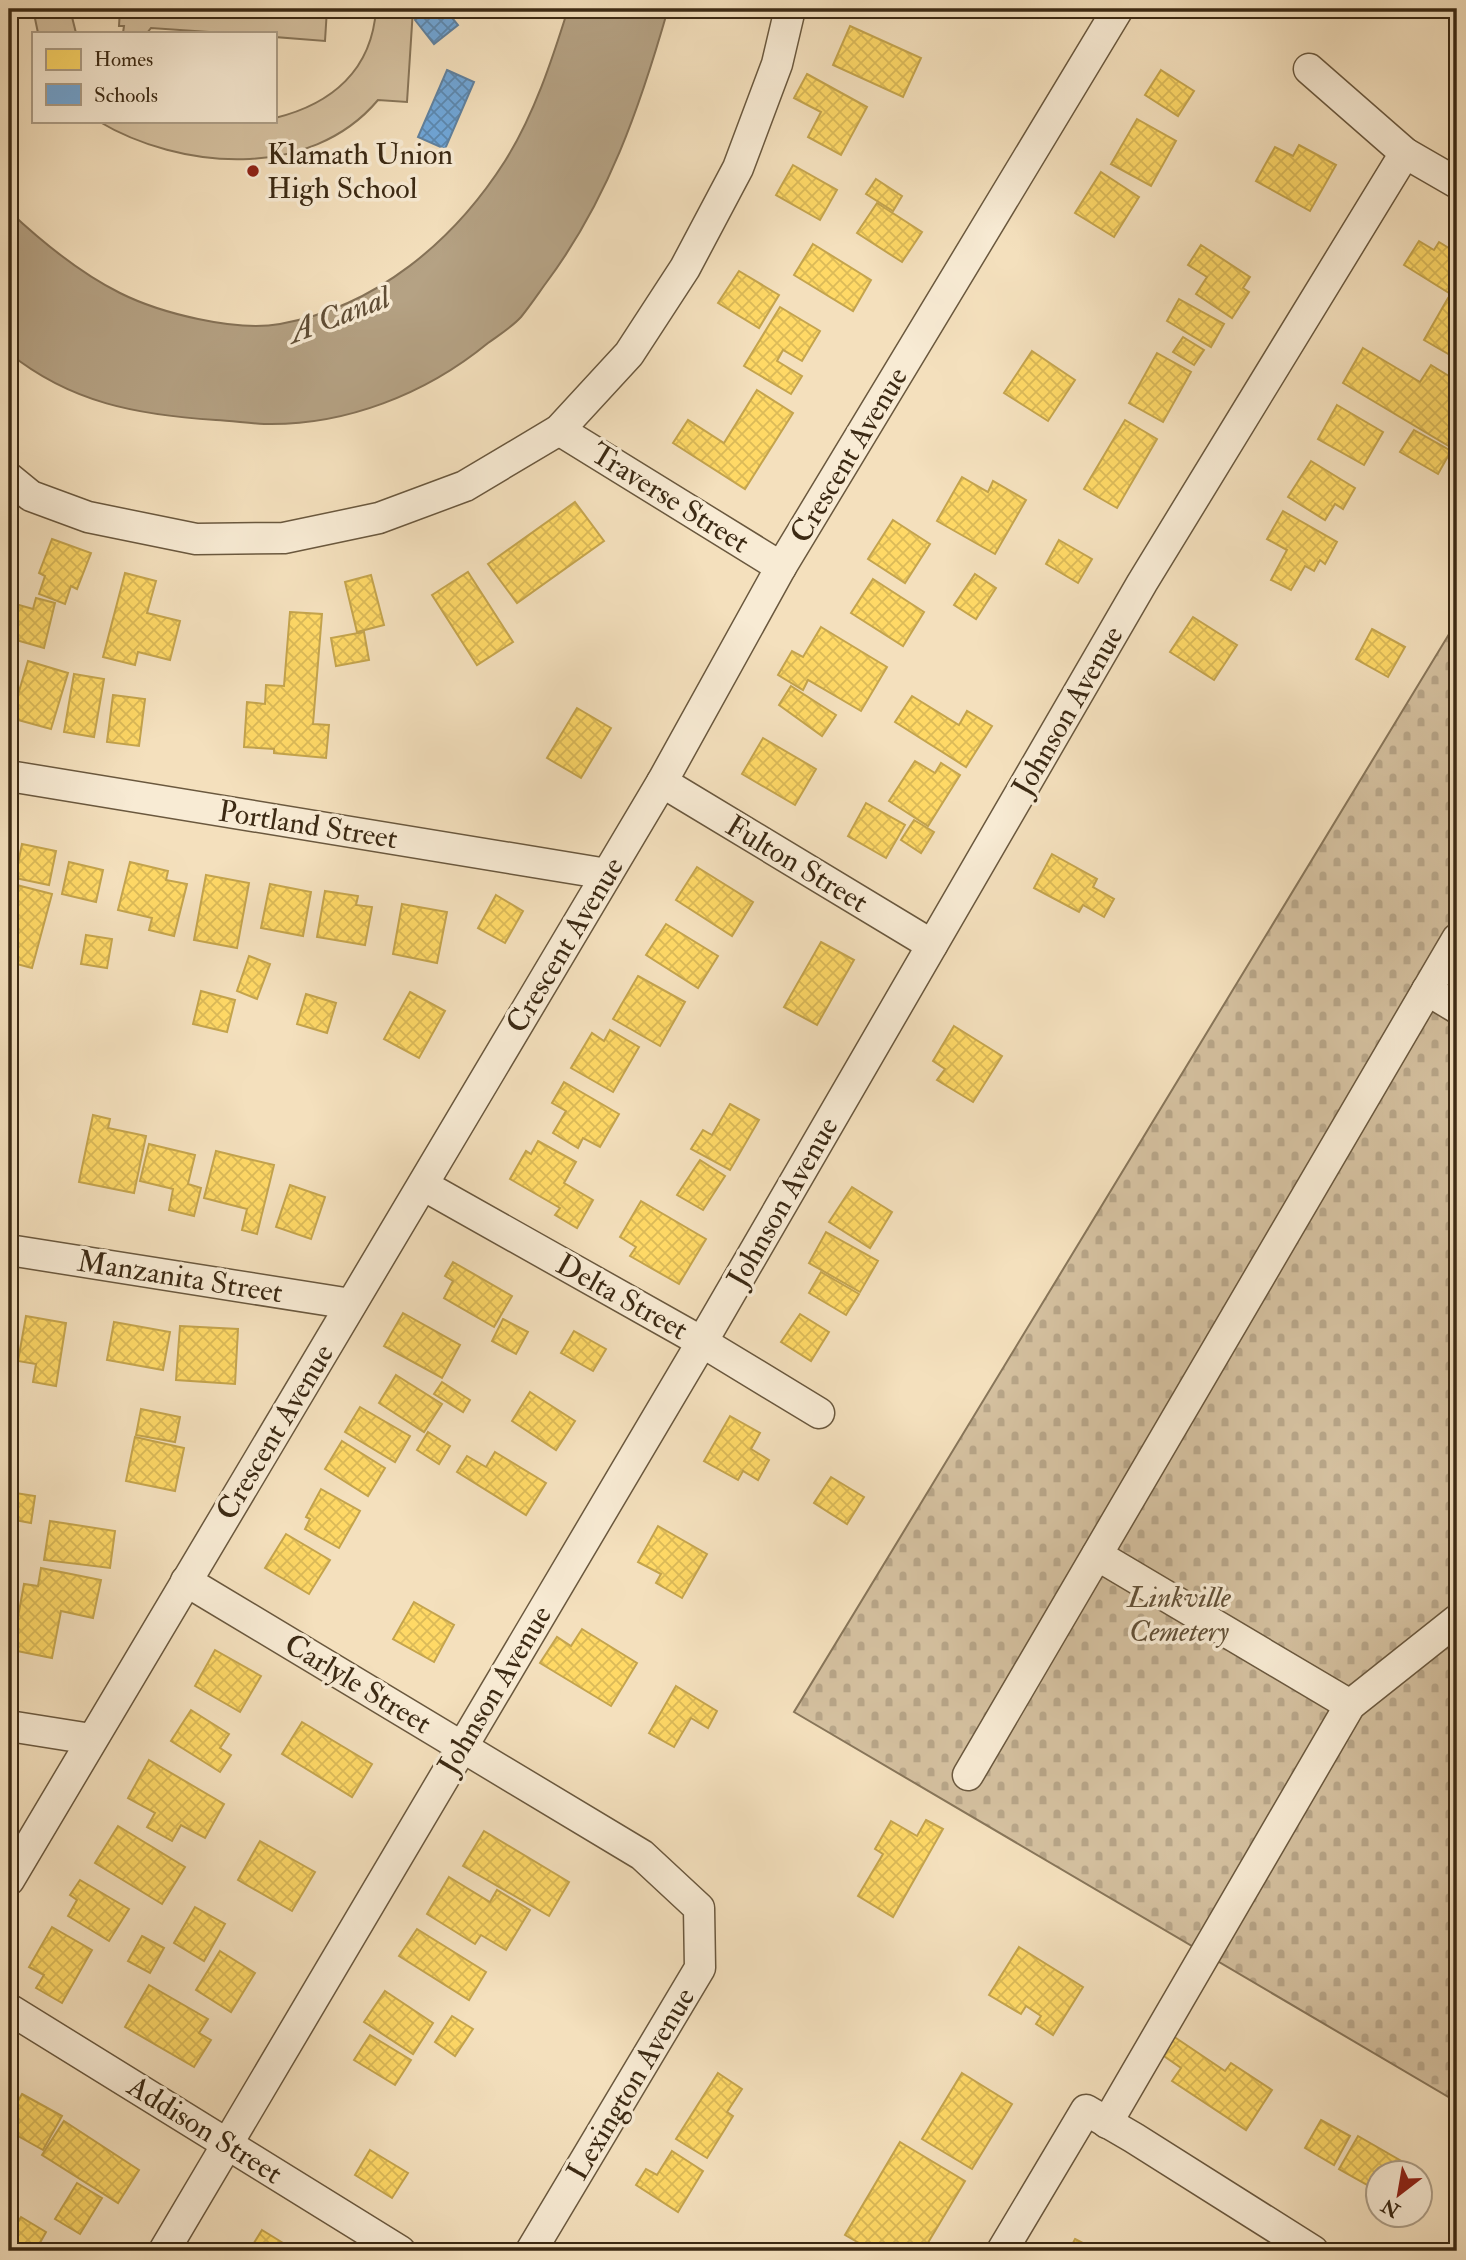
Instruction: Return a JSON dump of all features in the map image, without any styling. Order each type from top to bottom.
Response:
[{"type":"street","points":[[9,478],[31,496],[88,517],[196,539],[284,538],[379,518],[465,486],[559,430],[629,354],[685,268],[738,168],[776,64],[790,9]]},
{"type":"street","name":"Crescent Avenue","points":[[9,1880],[662,782],[781,567],[1118,9]]},
{"type":"street","points":[[1309,69],[1405,153],[1457,183]]},
{"type":"street","name":"Johnson Avenue","points":[[164,2251],[702,1342],[1149,571],[1405,153]]},
{"type":"street","name":"Traverse Street","points":[[559,430],[781,567]]},
{"type":"street","name":"Portland Street","points":[[9,776],[607,874]]},
{"type":"street","name":"Fulton Street","points":[[662,782],[932,945]]},
{"type":"street","points":[[968,1775],[1457,939]]},
{"type":"street","points":[[1427,990],[1457,1008]]},
{"type":"street","name":"Delta Street","points":[[423,1185],[702,1342],[819,1413]]},
{"type":"street","name":"Manzanita Street","points":[[9,1250],[351,1304]]},
{"type":"street","points":[[1097,1555],[1350,1705]]},
{"type":"street","name":"Carlyle Street","points":[[186,1581],[642,1855],[699,1908]]},
{"type":"street","points":[[1002,2251],[1097,2117],[1350,1705],[1457,1620]]},
{"type":"street","points":[[9,1726],[91,1739]]},
{"type":"street","name":"Lexington Avenue","points":[[531,2251],[700,1968],[699,1908]]},
{"type":"street","name":"Addison Street","points":[[9,2009],[400,2251]]},
{"type":"street","points":[[1097,2117],[1312,2251]]},
{"type":"green space","points":[[33,9],[70,9],[76,32],[38,32]]},
{"type":"green space","points":[[120,9],[327,9],[325,41],[276,37],[276,32],[209,32],[151,28],[148,32],[123,32],[124,26],[119,26]]},
{"type":"green space","points":[[376,9],[413,9],[407,102],[378,100],[350,126],[317,144],[281,155],[243,159],[205,157],[167,150],[100,122],[276,122],[276,118],[314,104],[345,81],[367,50]]},
{"type":"green space","name":"Linkville Cemetery","points":[[1457,621],[1457,2102],[794,1712]]},
{"type":"water","name":"A Canal","points":[[568,9],[668,9],[620,152],[568,251],[517,321],[438,377],[411,392],[354,413],[294,423],[264,424],[187,418],[106,403],[57,384],[9,353],[9,211],[61,256],[105,285],[156,307],[198,319],[242,325],[280,324],[348,303],[380,286],[437,243],[462,218],[505,161],[533,106]]},
{"type":"building: Homes","points":[[892,9],[932,9],[931,17]]},
{"type":"building: Homes","points":[[850,26],[921,58],[903,97],[833,65]]},
{"type":"building: Homes","points":[[1161,70],[1194,91],[1178,116],[1145,95]]},
{"type":"building: Homes","points":[[807,74],[867,107],[841,155],[808,137],[821,112],[794,98]]},
{"type":"building: Homes","points":[[1137,119],[1176,141],[1151,186],[1111,164]]},
{"type":"building: Homes","points":[[1299,145],[1336,165],[1310,211],[1256,181],[1275,147],[1293,156]]},
{"type":"building: Homes","points":[[793,165],[837,190],[820,220],[776,195]]},
{"type":"building: Homes","points":[[1101,172],[1139,197],[1114,237],[1075,213]]},
{"type":"building: Homes","points":[[876,179],[902,196],[893,211],[866,194]]},
{"type":"building: Homes","points":[[877,203],[922,232],[902,262],[857,233]]},
{"type":"building: Homes","points":[[1419,241],[1434,250],[1439,242],[1457,253],[1457,298],[1404,265]]},
{"type":"building: Homes","points":[[813,244],[871,280],[853,311],[794,275]]},
{"type":"building: Homes","points":[[1201,245],[1250,277],[1243,288],[1249,292],[1232,318],[1196,294],[1207,277],[1188,265]]},
{"type":"building: Homes","points":[[739,271],[779,295],[759,328],[718,303]]},
{"type":"building: Homes","points":[[1448,298],[1457,303],[1457,359],[1424,340]]},
{"type":"building: Homes","points":[[1179,299],[1224,324],[1211,347],[1167,321]]},
{"type":"building: Homes","points":[[780,307],[820,331],[802,361],[783,350],[777,361],[802,376],[791,394],[744,366]]},
{"type":"building: Homes","points":[[1183,337],[1204,350],[1194,365],[1173,352]]},
{"type":"building: Homes","points":[[1363,348],[1420,382],[1431,365],[1457,381],[1457,451],[1343,383]]},
{"type":"building: Homes","points":[[1032,351],[1075,380],[1048,421],[1004,393]]},
{"type":"building: Homes","points":[[1157,353],[1191,372],[1163,422],[1129,403]]},
{"type":"building: Homes","points":[[757,390],[793,413],[745,489],[673,443],[688,420],[724,443]]},
{"type":"building: Homes","points":[[1337,405],[1383,432],[1364,465],[1318,439]]},
{"type":"building: Homes","points":[[1125,420],[1157,439],[1117,508],[1084,489]]},
{"type":"building: Homes","points":[[1414,430],[1451,451],[1438,474],[1400,452]]},
{"type":"building: Homes","points":[[1311,461],[1355,488],[1343,509],[1335,504],[1325,520],[1288,497]]},
{"type":"building: Homes","points":[[962,477],[988,492],[993,481],[1026,500],[995,554],[937,521]]},
{"type":"building: Homes","points":[[575,502],[604,541],[517,603],[488,564]]},
{"type":"building: Homes","points":[[1283,511],[1337,542],[1325,564],[1320,560],[1314,571],[1305,566],[1291,590],[1271,580],[1287,550],[1267,539]]},
{"type":"building: Homes","points":[[893,520],[930,544],[905,583],[868,559]]},
{"type":"building: Homes","points":[[52,539],[91,553],[77,589],[71,586],[65,604],[39,594],[45,576],[39,573]]},
{"type":"building: Homes","points":[[1059,540],[1092,559],[1078,583],[1046,564]]},
{"type":"building: Homes","points":[[468,572],[513,642],[477,665],[432,595]]},
{"type":"building: Homes","points":[[125,573],[156,581],[147,613],[180,621],[170,660],[138,652],[135,665],[103,657]]},
{"type":"building: Homes","points":[[975,574],[996,588],[976,619],[954,605]]},
{"type":"building: Homes","points":[[371,575],[384,625],[357,632],[345,582]]},
{"type":"building: Homes","points":[[873,579],[924,612],[903,646],[851,613]]},
{"type":"building: Homes","points":[[36,598],[55,603],[44,648],[9,638],[12,603],[33,609]]},
{"type":"building: Homes","points":[[290,612],[322,614],[313,724],[329,725],[326,758],[244,747],[247,702],[265,704],[266,685],[284,686]]},
{"type":"building: Homes","points":[[1193,617],[1237,645],[1214,680],[1170,652]]},
{"type":"building: Homes","points":[[821,627],[887,667],[861,711],[808,680],[803,690],[778,675],[792,651],[803,657]]},
{"type":"building: Homes","points":[[1372,629],[1405,647],[1388,677],[1356,659]]},
{"type":"building: Homes","points":[[364,632],[369,660],[336,666],[331,638]]},
{"type":"building: Homes","points":[[28,661],[68,673],[51,729],[11,718]]},
{"type":"building: Homes","points":[[74,674],[104,679],[94,737],[64,732]]},
{"type":"building: Homes","points":[[791,686],[836,715],[822,736],[779,705]]},
{"type":"building: Homes","points":[[113,695],[145,699],[139,746],[107,742]]},
{"type":"building: Homes","points":[[912,696],[959,725],[967,711],[992,726],[966,767],[895,722]]},
{"type":"building: Homes","points":[[577,708],[611,728],[581,778],[547,758]]},
{"type":"building: Homes","points":[[763,738],[816,769],[795,805],[742,774]]},
{"type":"building: Homes","points":[[915,761],[935,773],[941,763],[960,775],[928,826],[889,801]]},
{"type":"building: Homes","points":[[866,803],[905,825],[886,858],[848,836]]},
{"type":"building: Homes","points":[[914,820],[934,832],[921,853],[901,840]]},
{"type":"building: Homes","points":[[22,844],[56,851],[49,885],[15,878]]},
{"type":"building: Homes","points":[[1052,854],[1097,879],[1093,887],[1114,899],[1104,917],[1083,905],[1079,912],[1034,888]]},
{"type":"building: Homes","points":[[69,862],[103,870],[96,902],[62,894]]},
{"type":"building: Homes","points":[[130,862],[168,871],[166,880],[187,884],[174,936],[149,930],[152,918],[118,910]]},
{"type":"building: Homes","points":[[697,867],[753,902],[732,936],[676,900]]},
{"type":"building: Homes","points":[[206,875],[249,883],[237,948],[194,940]]},
{"type":"building: Homes","points":[[9,883],[52,894],[32,968],[9,962]]},
{"type":"building: Homes","points":[[270,884],[311,892],[303,936],[261,928]]},
{"type":"building: Homes","points":[[325,891],[358,896],[356,905],[372,907],[365,945],[317,937]]},
{"type":"building: Homes","points":[[496,895],[523,911],[505,943],[478,928]]},
{"type":"building: Homes","points":[[402,904],[447,912],[437,963],[393,954]]},
{"type":"building: Homes","points":[[666,924],[718,956],[698,988],[646,955]]},
{"type":"building: Homes","points":[[86,935],[112,939],[107,968],[81,964]]},
{"type":"building: Homes","points":[[821,942],[854,960],[817,1025],[784,1007]]},
{"type":"building: Homes","points":[[249,956],[270,964],[257,999],[237,991]]},
{"type":"building: Homes","points":[[638,976],[685,1002],[660,1046],[613,1019]]},
{"type":"building: Homes","points":[[201,991],[235,1000],[227,1032],[193,1024]]},
{"type":"building: Homes","points":[[410,992],[445,1011],[419,1058],[384,1039]]},
{"type":"building: Homes","points":[[306,994],[336,1003],[327,1033],[297,1024]]},
{"type":"building: Homes","points":[[954,1026],[1002,1056],[973,1102],[937,1080],[945,1069],[933,1061]]},
{"type":"building: Homes","points":[[610,1030],[639,1047],[613,1092],[571,1068],[592,1033],[604,1041]]},
{"type":"building: Homes","points":[[564,1082],[619,1114],[600,1147],[583,1138],[578,1148],[553,1133],[566,1111],[552,1103]]},
{"type":"building: Homes","points":[[730,1104],[759,1120],[730,1170],[691,1149],[703,1130],[712,1135]]},
{"type":"building: Homes","points":[[93,1115],[110,1119],[108,1128],[146,1136],[134,1193],[79,1182]]},
{"type":"building: Homes","points":[[538,1141],[576,1162],[564,1183],[593,1200],[577,1228],[555,1215],[560,1208],[510,1179],[526,1151],[531,1154]]},
{"type":"building: Homes","points":[[149,1144],[195,1155],[188,1184],[201,1188],[194,1216],[169,1210],[173,1189],[140,1181]]},
{"type":"building: Homes","points":[[216,1151],[274,1165],[257,1234],[242,1230],[247,1209],[204,1198]]},
{"type":"building: Homes","points":[[700,1160],[725,1176],[703,1210],[677,1195]]},
{"type":"building: Homes","points":[[290,1185],[325,1197],[311,1239],[276,1227]]},
{"type":"building: Homes","points":[[852,1187],[892,1212],[870,1248],[829,1222]]},
{"type":"building: Homes","points":[[641,1201],[706,1239],[679,1284],[630,1256],[636,1247],[620,1237]]},
{"type":"building: Homes","points":[[826,1232],[878,1261],[860,1292],[809,1263]]},
{"type":"building: Homes","points":[[453,1262],[512,1296],[494,1327],[444,1298],[453,1281],[445,1276]]},
{"type":"building: Homes","points":[[821,1272],[859,1294],[846,1315],[809,1293]]},
{"type":"building: Homes","points":[[403,1313],[460,1345],[442,1378],[384,1346]]},
{"type":"building: Homes","points":[[800,1314],[829,1332],[811,1361],[781,1342]]},
{"type":"building: Homes","points":[[26,1316],[66,1323],[56,1386],[33,1382],[36,1364],[18,1361]]},
{"type":"building: Homes","points":[[503,1319],[528,1332],[516,1354],[492,1341]]},
{"type":"building: Homes","points":[[114,1322],[170,1332],[163,1370],[107,1360]]},
{"type":"building: Homes","points":[[180,1326],[238,1329],[235,1384],[176,1380]]},
{"type":"building: Homes","points":[[574,1331],[606,1349],[593,1371],[561,1353]]},
{"type":"building: Homes","points":[[9,1364],[18,1366],[13,1400],[9,1399]]},
{"type":"building: Homes","points":[[396,1375],[442,1404],[424,1432],[379,1403]]},
{"type":"building: Homes","points":[[442,1382],[470,1400],[463,1412],[434,1394]]},
{"type":"building: Homes","points":[[530,1392],[575,1421],[556,1450],[512,1421]]},
{"type":"building: Homes","points":[[360,1407],[410,1436],[395,1462],[345,1432]]},
{"type":"building: Homes","points":[[141,1409],[180,1417],[175,1442],[136,1435]]},
{"type":"building: Homes","points":[[730,1416],[760,1433],[751,1449],[769,1460],[758,1480],[743,1471],[738,1480],[704,1461]]},
{"type":"building: Homes","points":[[428,1432],[450,1446],[439,1464],[417,1450]]},
{"type":"building: Homes","points":[[135,1437],[184,1448],[175,1491],[126,1481]]},
{"type":"building: Homes","points":[[342,1441],[385,1468],[368,1496],[325,1469]]},
{"type":"building: Homes","points":[[495,1452],[546,1483],[526,1515],[457,1472],[467,1456],[486,1467]]},
{"type":"building: Homes","points":[[831,1477],[864,1497],[847,1524],[814,1503]]},
{"type":"building: Homes","points":[[321,1489],[360,1511],[339,1548],[305,1529],[310,1519],[306,1517]]},
{"type":"building: Homes","points":[[9,1492],[35,1496],[31,1523],[9,1519]]},
{"type":"building: Homes","points":[[50,1521],[115,1531],[110,1568],[44,1560]]},
{"type":"building: Homes","points":[[658,1526],[707,1554],[682,1598],[656,1583],[661,1574],[638,1562]]},
{"type":"building: Homes","points":[[286,1534],[330,1560],[309,1594],[265,1568]]},
{"type":"building: Homes","points":[[41,1568],[101,1580],[93,1618],[61,1611],[52,1658],[12,1650],[24,1584],[38,1586]]},
{"type":"building: Homes","points":[[414,1602],[454,1625],[434,1662],[393,1639]]},
{"type":"building: Homes","points":[[582,1629],[637,1663],[611,1706],[540,1663],[557,1637],[571,1646]]},
{"type":"building: Homes","points":[[215,1650],[261,1676],[240,1712],[195,1686]]},
{"type":"building: Homes","points":[[676,1686],[717,1711],[708,1728],[691,1718],[674,1747],[649,1733]]},
{"type":"building: Homes","points":[[191,1710],[229,1734],[220,1748],[231,1755],[220,1772],[171,1741]]},
{"type":"building: Homes","points":[[302,1722],[372,1764],[352,1797],[282,1754]]},
{"type":"building: Homes","points":[[149,1760],[224,1804],[205,1838],[181,1825],[172,1841],[147,1827],[155,1813],[128,1798]]},
{"type":"building: Homes","points":[[926,1820],[943,1829],[893,1917],[858,1896],[883,1854],[875,1849],[891,1821],[917,1836]]},
{"type":"building: Homes","points":[[118,1826],[185,1867],[162,1904],[95,1863]]},
{"type":"building: Homes","points":[[484,1831],[569,1882],[549,1916],[463,1866]]},
{"type":"building: Homes","points":[[260,1841],[315,1872],[292,1911],[238,1880]]},
{"type":"building: Homes","points":[[449,1877],[490,1902],[497,1890],[530,1910],[506,1950],[481,1935],[475,1944],[427,1914]]},
{"type":"building: Homes","points":[[80,1880],[129,1909],[109,1941],[68,1916],[77,1900],[70,1895]]},
{"type":"building: Homes","points":[[195,1907],[225,1924],[204,1961],[174,1943]]},
{"type":"building: Homes","points":[[52,1927],[92,1950],[62,2003],[36,1988],[44,1975],[29,1967]]},
{"type":"building: Homes","points":[[417,1929],[486,1972],[469,2000],[399,1956]]},
{"type":"building: Homes","points":[[142,1936],[164,1948],[150,1973],[128,1961]]},
{"type":"building: Homes","points":[[1019,1947],[1083,1987],[1053,2035],[1036,2024],[1041,2016],[1026,2006],[1021,2014],[989,1995]]},
{"type":"building: Homes","points":[[220,1951],[255,1973],[231,2012],[196,1990]]},
{"type":"building: Homes","points":[[149,1985],[208,2019],[199,2033],[211,2040],[194,2067],[125,2027]]},
{"type":"building: Homes","points":[[385,1991],[433,2023],[413,2054],[364,2022]]},
{"type":"building: Homes","points":[[452,2016],[473,2029],[455,2056],[435,2042]]},
{"type":"building: Homes","points":[[370,2035],[411,2060],[395,2085],[354,2060]]},
{"type":"building: Homes","points":[[1173,2036],[1225,2071],[1231,2063],[1272,2090],[1246,2130],[1172,2081],[1181,2068],[1161,2054]]},
{"type":"building: Homes","points":[[718,2073],[742,2089],[727,2112],[733,2116],[707,2158],[676,2139]]},
{"type":"building: Homes","points":[[962,2073],[1012,2104],[972,2169],[922,2139]]},
{"type":"building: Homes","points":[[22,2094],[62,2116],[43,2150],[9,2131],[9,2117]]},
{"type":"building: Homes","points":[[1321,2120],[1350,2136],[1334,2165],[1305,2148]]},
{"type":"building: Homes","points":[[64,2121],[139,2170],[118,2203],[42,2155]]},
{"type":"building: Homes","points":[[1358,2136],[1396,2158],[1364,2158],[1364,2183],[1339,2169]]},
{"type":"building: Homes","points":[[900,2142],[965,2181],[923,2251],[873,2251],[845,2235]]},
{"type":"building: Homes","points":[[370,2150],[408,2173],[392,2198],[355,2175]]},
{"type":"building: Homes","points":[[672,2151],[703,2171],[678,2212],[636,2185],[646,2169],[657,2175]]},
{"type":"building: Homes","points":[[77,2183],[102,2198],[80,2234],[55,2219]]},
{"type":"building: Homes","points":[[21,2217],[46,2232],[37,2248],[43,2251],[17,2251],[9,2246],[9,2236]]},
{"type":"building: Homes","points":[[262,2230],[296,2251],[249,2251]]},
{"type":"building: Homes","points":[[1075,2239],[1098,2251],[1069,2251]]},
{"type":"building: Schools","points":[[428,9],[445,9],[458,25],[434,44],[415,20]]},
{"type":"building: Schools","points":[[447,70],[474,82],[445,149],[418,137]]},
{"type":"place","name":"Klamath Union High School","points":[[253,171]]}]
